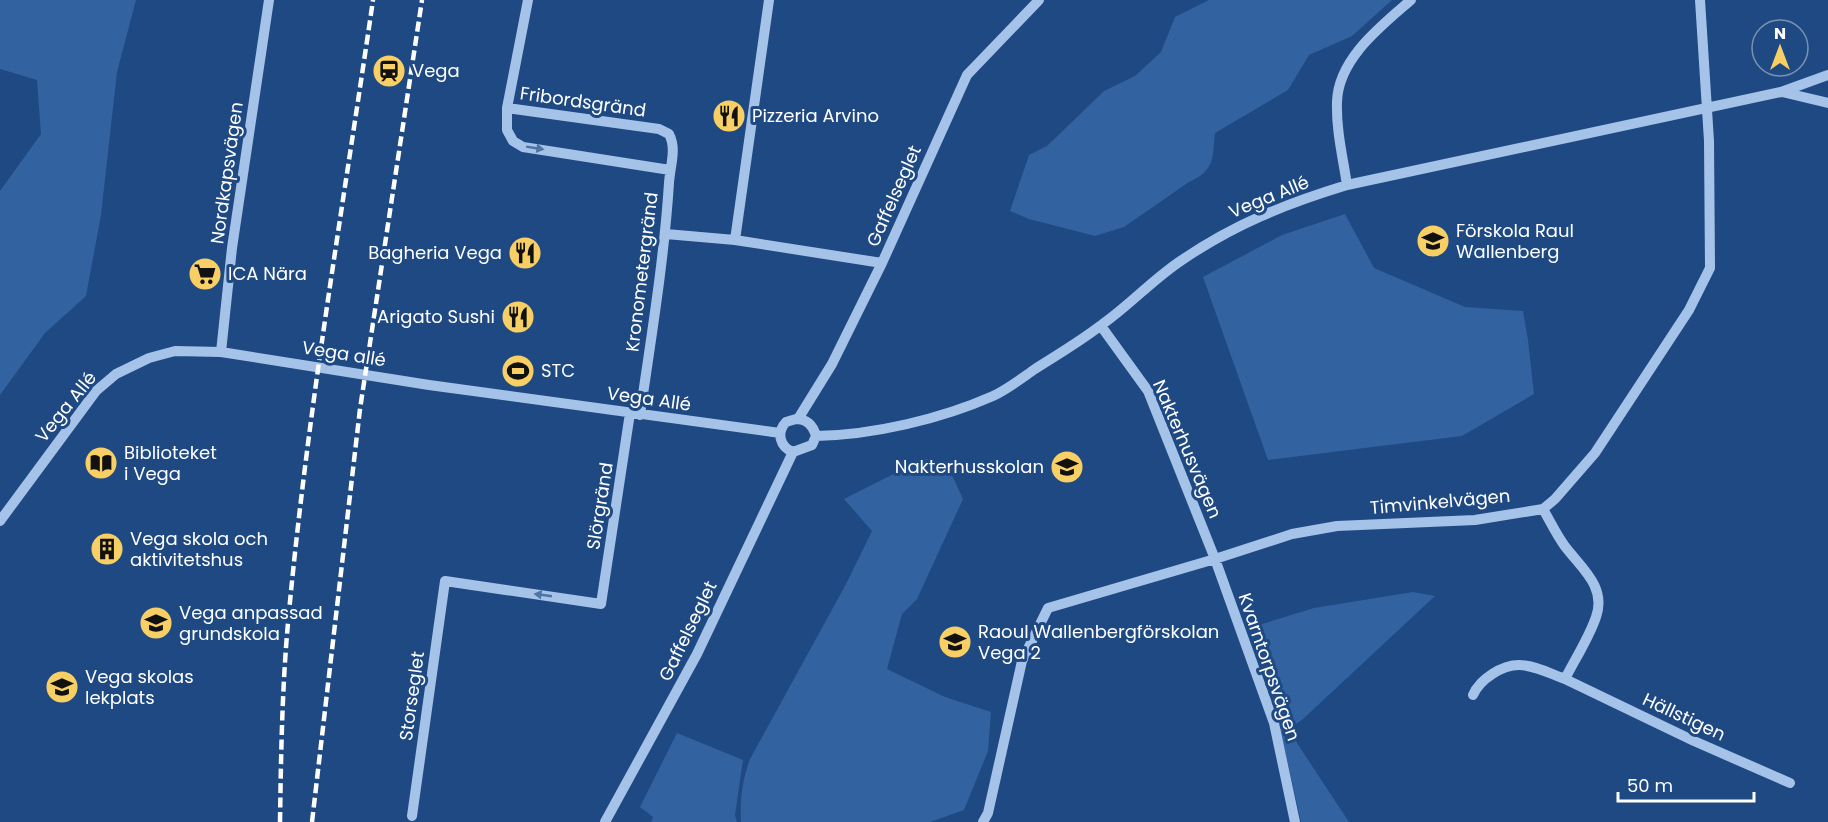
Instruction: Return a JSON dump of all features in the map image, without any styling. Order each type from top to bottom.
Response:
[{"type":"street","name":"Nordkapsvägen","points":[[221,352],[232,248],[268,0]]},
{"type":"street","points":[[507,108],[528,0]]},
{"type":"street","points":[[735,240],[769,0]]},
{"type":"street","name":"Gaffelseglet","points":[[798,419],[832,364],[882,263],[966,75],[1039,0]]},
{"type":"street","points":[[1347,185],[1337,101],[1341,79],[1353,58],[1367,42],[1411,0]]},
{"type":"street","points":[[1565,679],[1597,616],[1599,601],[1591,577],[1563,543],[1543,509],[1567,487],[1595,453],[1689,310],[1710,268],[1707,107],[1700,0]]},
{"type":"street","name":"Vega Allé","points":[[816,436],[852,434],[925,419],[995,395],[1101,326],[1180,261],[1223,234],[1264,213],[1347,185],[1781,92],[1828,75]]},
{"type":"street","name":"Vega Allé","points":[[1781,92],[1828,103]]},
{"type":"street","name":"Fribordsgränd","points":[[669,134],[658,129],[507,108],[507,130],[513,141],[523,147],[670,170]]},
{"type":"street","name":"Kronometergränd","points":[[635,414],[666,234],[674,144],[669,134]]},
{"type":"street","points":[[666,234],[735,240],[882,263]]},
{"type":"street","name":"Nakterhusvägen","points":[[1101,326],[1148,391],[1215,560]]},
{"type":"street","name":"Vega Allé","points":[[0,522],[96,391],[116,374],[149,358],[175,351],[221,352]]},
{"type":"street","name":"Vega allé","points":[[221,352],[462,389]]},
{"type":"street","name":"Vega Allé","points":[[462,389],[780,433]]},
{"type":"street","name":"Slörgränd","points":[[445,581],[601,604],[635,414]]},
{"type":"street","points":[[798,419],[812,425],[816,436],[812,445],[793,452],[784,447],[780,441],[780,433],[786,422],[798,419]]},
{"type":"street","name":"Gaffelseglet","points":[[605,822],[697,654],[793,452]]},
{"type":"street","name":"Timvinkelvägen","points":[[983,822],[988,813],[1022,661],[1048,608],[1215,560],[1293,534],[1337,526],[1475,520],[1543,509]]},
{"type":"street","name":"Kvarntorpsvägen","points":[[1215,560],[1274,723],[1295,822]]},
{"type":"street","name":"Storseglet","points":[[412,816],[445,581]]},
{"type":"street","name":"Hällstigen","points":[[1473,695],[1488,676],[1502,669],[1519,665],[1540,670],[1565,679],[1677,733],[1790,783]]},
{"type":"shaded area","points":[[0,0],[136,0],[117,72],[101,215],[86,296],[45,333],[0,395],[0,191],[41,134],[37,80],[0,69]]},
{"type":"shaded area","points":[[1209,0],[1392,0],[1352,36],[1309,55],[1288,90],[1215,133],[1213,156],[1204,173],[1124,227],[1095,236],[1029,219],[1010,211],[1029,155],[1047,146],[1104,91],[1135,76],[1161,52],[1175,17]]},
{"type":"shaded area","points":[[1345,214],[1374,268],[1465,307],[1523,311],[1534,394],[1462,436],[1268,460],[1203,277],[1282,235]]},
{"type":"shaded area","points":[[925,458],[953,477],[963,499],[917,599],[902,614],[887,669],[945,697],[991,712],[988,751],[964,810],[930,822],[741,822],[742,790],[750,759],[846,584],[872,531],[844,499]]},
{"type":"shaded area","points":[[1413,592],[1435,596],[1292,727],[1297,743],[1349,822],[1301,822],[1274,702],[1249,628],[1314,608]]},
{"type":"shaded area","points":[[677,733],[743,760],[735,815],[737,822],[651,822],[653,817],[640,807]]},
{"type":"railway","points":[[280,822],[284,673],[296,545],[326,311],[373,0]]},
{"type":"railway","points":[[312,822],[360,409],[422,0]]},
{"type":"place","name":"Vega","points":[[389,71]]},
{"type":"place","name":"Pizzeria Arvino","points":[[729,116]]},
{"type":"place","name":"Förskola Raul Wallenberg","points":[[1433,241]]},
{"type":"place","name":"Bagheria Vega","points":[[525,253]]},
{"type":"place","name":"ICA Nära","points":[[205,274]]},
{"type":"place","name":"Arigato Sushi","points":[[518,317]]},
{"type":"place","name":"STC","points":[[518,371]]},
{"type":"place","name":"Biblioteket i Vega","points":[[101,463]]},
{"type":"place","name":"Nakterhusskolan","points":[[1067,467]]},
{"type":"place","name":"Vega skola och aktivitetshus","points":[[107,549]]},
{"type":"place","name":"Vega anpassad grundskola","points":[[156,623]]},
{"type":"place","name":"Raoul Wallenbergförskolan Vega 2","points":[[955,642]]},
{"type":"place","name":"Vega skolas lekplats","points":[[62,687]]}]
